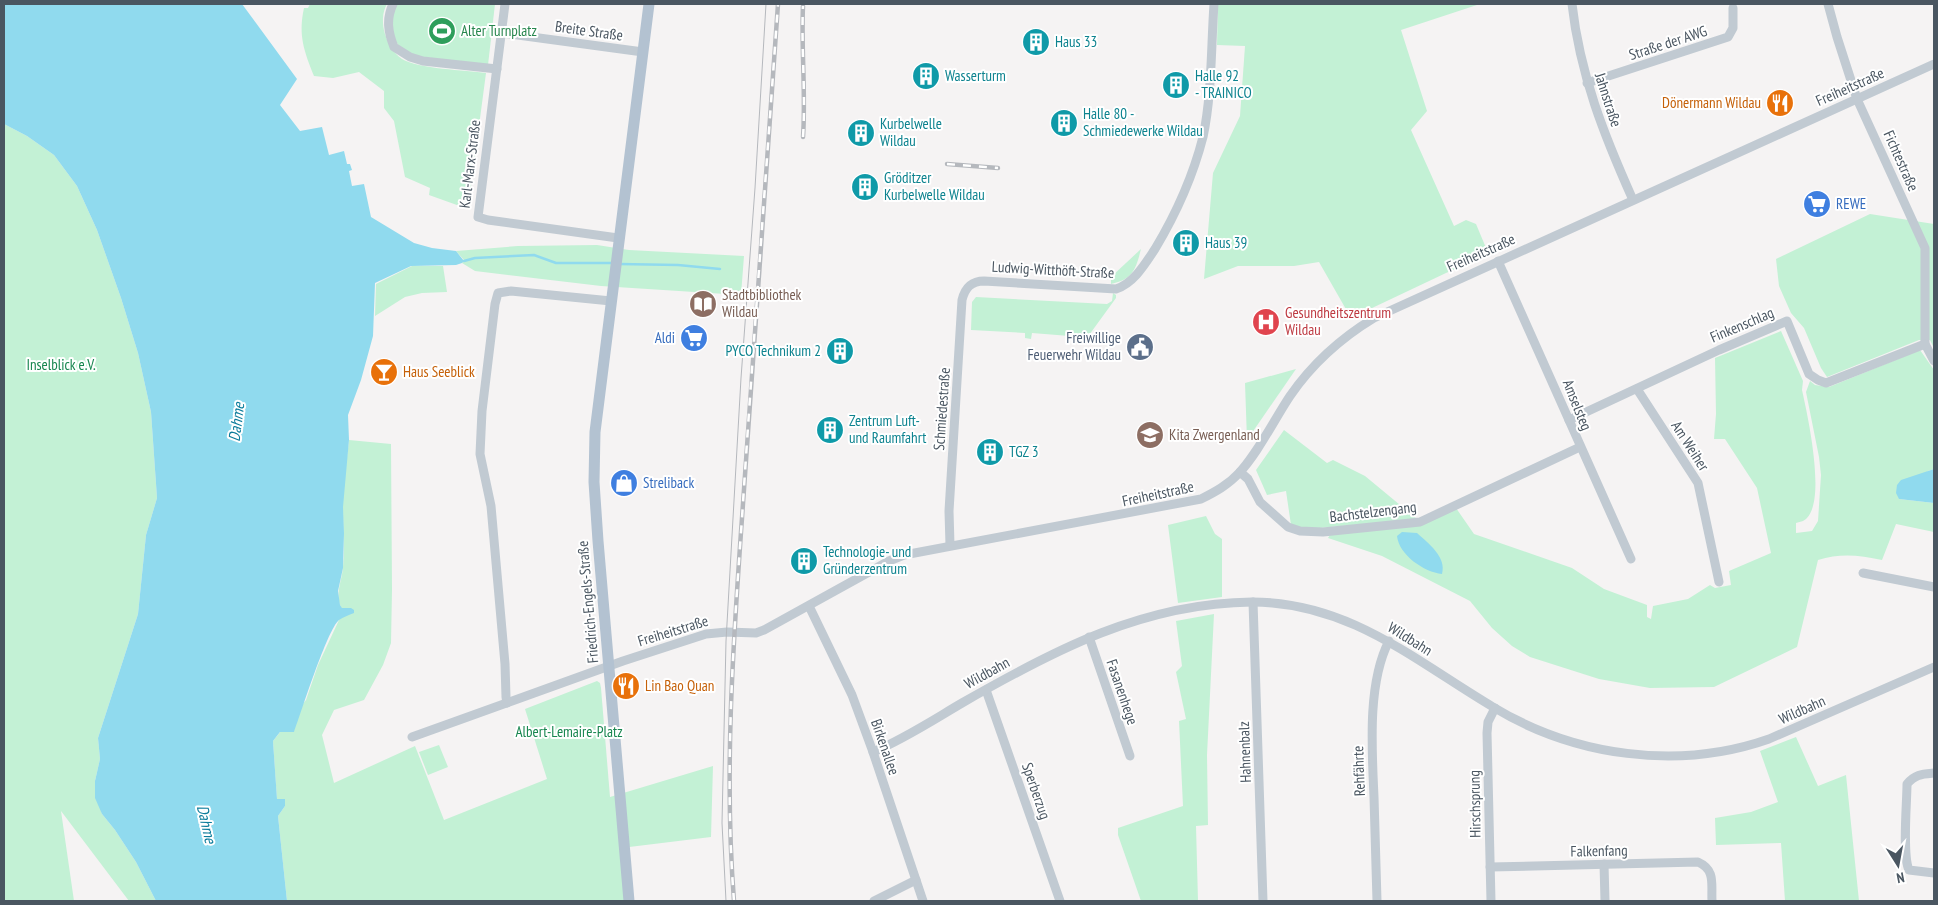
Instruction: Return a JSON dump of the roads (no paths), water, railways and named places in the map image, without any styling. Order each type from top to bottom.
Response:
[{"type":"main road","points":[[618,242],[648,4]]},
{"type":"main road","name":"Friedrich-Engels-Straße","points":[[618,242],[595,432],[594,463],[628,901]]},
{"type":"street","points":[[393,4],[388,18],[390,36],[394,47],[410,57],[423,61],[497,69]]},
{"type":"street","name":"Karl-Marx-Straße","points":[[505,4],[478,217],[618,242]]},
{"type":"street","name":"Ludwig-Witthöft-Straße","points":[[976,281],[1116,289],[1122,287],[1138,273],[1164,234],[1188,184],[1196,160],[1206,120],[1214,4]]},
{"type":"street","name":"Jahnstraße","points":[[1572,4],[1576,38],[1586,83],[1605,136],[1633,200]]},
{"type":"street","name":"Fichtestraße","points":[[1828,4],[1857,99],[1925,248],[1925,344],[1934,361]]},
{"type":"street","name":"Straße der AWG","points":[[1586,83],[1728,37],[1733,28],[1733,8]]},
{"type":"street","name":"Breite Straße","points":[[502,33],[643,52]]},
{"type":"street","name":"Freiheitstraße","points":[[412,737],[609,666],[706,634],[727,632],[756,633],[889,561],[904,555],[1196,501],[1221,488],[1240,472],[1292,394],[1314,367],[1342,340],[1358,328],[1390,310],[1934,64]]},
{"type":"street","name":"Amselsteg","points":[[1498,261],[1631,559]]},
{"type":"street","name":"Schmiedestraße","points":[[950,545],[949,513],[962,300],[966,289],[976,281]]},
{"type":"street","points":[[508,703],[491,506],[480,454],[482,411],[495,304],[498,293],[511,291],[611,296]]},
{"type":"street","name":"Finkenschlag","points":[[1569,420],[1719,350],[1787,321],[1809,374],[1826,383],[1925,344]]},
{"type":"street","name":"Am Weiher","points":[[1637,388],[1698,483],[1720,582]]},
{"type":"street","name":"Bachstelzengang","points":[[1240,472],[1248,480],[1260,502],[1288,527],[1300,531],[1322,532],[1420,522],[1580,447]]},
{"type":"street","points":[[1863,573],[1934,587]]},
{"type":"street","name":"Wildbahn","points":[[873,752],[1062,649],[1089,637],[1178,610],[1218,604],[1253,602],[1285,604],[1318,610],[1347,620],[1389,641],[1495,708],[1540,730],[1593,748],[1635,754],[1692,754],[1722,751],[1764,741],[1934,667]]},
{"type":"street","name":"Hahnenbalz","points":[[1253,602],[1263,901]]},
{"type":"street","name":"Birkenallee","points":[[809,606],[846,681],[873,752],[923,901]]},
{"type":"street","name":"Fasanenhege","points":[[1089,637],[1130,756]]},
{"type":"street","name":"Rehfährte","points":[[1377,901],[1372,738],[1376,686],[1383,654],[1389,641]]},
{"type":"street","name":"Sperberzug","points":[[986,690],[1060,901]]},
{"type":"street","name":"Hirschsprung","points":[[1491,901],[1487,733],[1488,722],[1495,708]]},
{"type":"street","points":[[1934,773],[1912,777],[1908,784],[1906,845],[1909,870],[1934,872]]},
{"type":"street","name":"Falkenfang","points":[[1490,867],[1698,862],[1708,866],[1711,872],[1712,901]]},
{"type":"street","points":[[1604,864],[1605,901]]},
{"type":"street","points":[[874,901],[916,880]]},
{"type":"water","name":"Dahme","points":[[4,4],[242,4],[297,79],[280,105],[300,131],[322,127],[329,155],[344,151],[347,164],[350,164],[352,170],[349,171],[352,186],[364,184],[371,217],[414,243],[432,248],[456,251],[464,261],[456,265],[411,266],[375,283],[373,336],[361,380],[348,415],[349,440],[343,507],[343,568],[338,591],[342,608],[351,608],[354,610],[354,613],[339,620],[334,627],[321,655],[294,732],[280,732],[273,741],[277,799],[285,799],[285,806],[278,816],[287,901],[156,901],[136,862],[102,814],[95,798],[95,781],[100,759],[98,738],[138,614],[146,535],[157,498],[151,412],[138,353],[121,298],[97,230],[77,186],[54,155],[27,136],[4,124]]},
{"type":"water","points":[[1934,469],[1934,503],[1899,499],[1896,493],[1897,485],[1901,480]]},
{"type":"water","points":[[1402,532],[1417,533],[1436,551],[1442,562],[1442,574],[1420,566],[1407,556],[1402,550],[1397,536]]},
{"type":"waterway","points":[[464,261],[475,258],[534,255],[556,263],[614,263]]},
{"type":"waterway","points":[[619,264],[678,265],[720,269]]},
{"type":"tram line","points":[[726,901],[722,823],[726,641],[741,378],[766,4]]},
{"type":"railway","points":[[734,901],[730,805],[733,662],[778,4]]},
{"type":"railway","points":[[803,6],[803,137]]},
{"type":"railway","points":[[947,164],[998,168]]},
{"type":"place","name":"Alter Turnplatz","points":[[442,31]]},
{"type":"place","name":"Haus 33","points":[[1036,42]]},
{"type":"place","name":"Wasserturm","points":[[926,76]]},
{"type":"place","name":"Halle 92 - TRAINICO","points":[[1176,85]]},
{"type":"place","name":"Dönermann Wildau","points":[[1780,103]]},
{"type":"place","name":"Halle 80 - Schmiedewerke Wildau","points":[[1064,123]]},
{"type":"place","name":"Kurbelwelle Wildau","points":[[861,133]]},
{"type":"place","name":"Gröditzer Kurbelwelle Wildau","points":[[865,187]]},
{"type":"place","name":"REWE","points":[[1817,204]]},
{"type":"place","name":"Haus 39","points":[[1186,243]]},
{"type":"place","name":"Stadtbibliothek Wildau","points":[[703,304]]},
{"type":"place","name":"Gesundheitszentrum Wildau","points":[[1266,322]]},
{"type":"place","name":"Aldi","points":[[694,338]]},
{"type":"place","name":"Freiwillige Feuerwehr Wildau","points":[[1140,347]]},
{"type":"place","name":"PYCO Technikum 2","points":[[840,351]]},
{"type":"place","name":"Haus Seeblick","points":[[384,372]]},
{"type":"place","name":"Zentrum Luft- und Raumfahrt","points":[[830,430]]},
{"type":"place","name":"Kita Zwergenland","points":[[1150,435]]},
{"type":"place","name":"TGZ 3","points":[[990,452]]},
{"type":"place","name":"Streliback","points":[[624,483]]},
{"type":"place","name":"Technologie- und Gründerzentrum","points":[[804,561]]},
{"type":"place","name":"Lin Bao Quan","points":[[626,686]]},
{"type":"park label","name":"Inselblick e.V.","points":[[61,365]]},
{"type":"park label","name":"Albert-Lemaire-Platz","points":[[569,732]]}]
